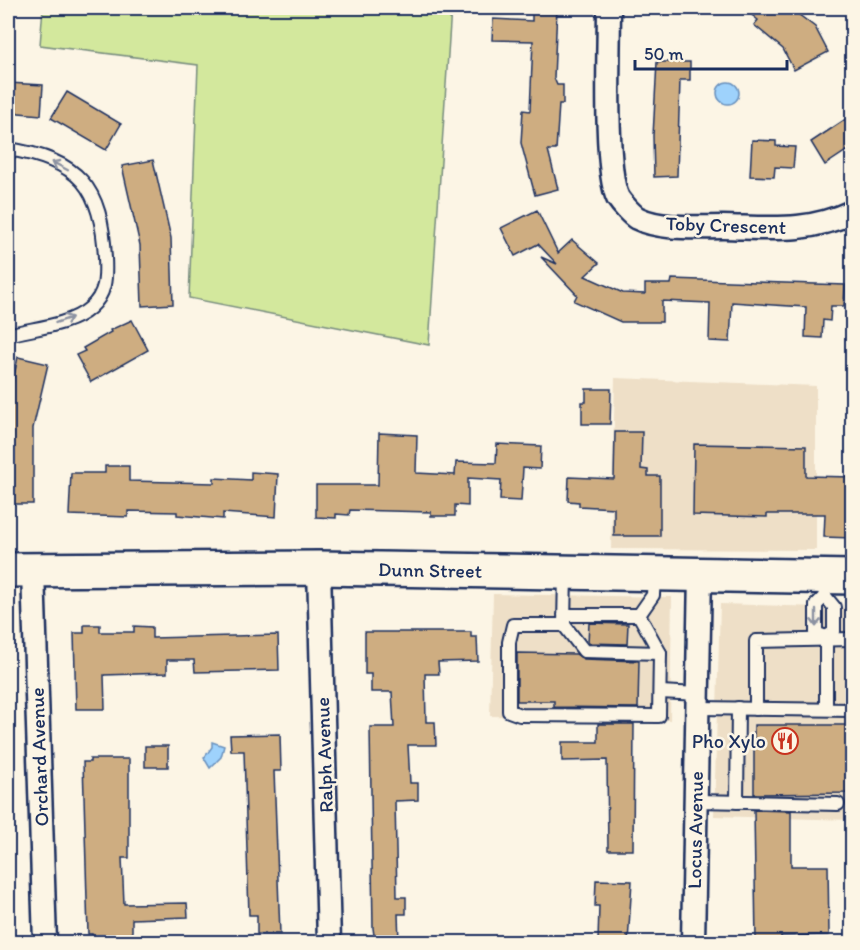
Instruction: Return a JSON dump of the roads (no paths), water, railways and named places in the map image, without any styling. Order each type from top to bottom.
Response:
[{"type":"street","name":"Toby Crescent","points":[[609,8],[611,167],[618,198],[636,217],[650,222],[689,227],[791,229],[828,224],[852,212]]},
{"type":"street","name":"Dunn Street","points":[[20,570],[319,568],[700,573],[833,583]]},
{"type":"street","name":"Ralph Avenue","points":[[319,568],[329,942]]},
{"type":"street","name":"Orchard Avenue","points":[[20,570],[45,942]]},
{"type":"street","name":"Locus Avenue","points":[[693,942],[700,573]]},
{"type":"lane","points":[[8,149],[28,152],[61,166],[87,184],[97,202],[104,230],[106,277],[102,295],[89,310],[62,322],[8,335]]},
{"type":"lane","points":[[565,572],[564,620],[584,651],[660,653]]},
{"type":"lane","points":[[639,615],[660,653],[659,716],[520,715],[509,711],[509,642],[513,625],[639,615],[653,595],[654,573]]},
{"type":"lane","points":[[826,639],[834,633],[833,583]]},
{"type":"lane","points":[[826,639],[816,633],[816,605],[833,583]]},
{"type":"lane","points":[[826,639],[826,710]]},
{"type":"lane","points":[[756,709],[756,640],[852,639]]},
{"type":"lane","points":[[660,692],[738,708],[852,710]]},
{"type":"lane","points":[[737,802],[738,708]]},
{"type":"lane","points":[[696,801],[838,804]]},
{"type":"water","points":[[728,82],[736,85],[739,93],[736,101],[728,104],[720,101],[717,93],[720,85]]},
{"type":"water","points":[[212,742],[224,746],[221,757],[210,768],[204,758],[212,747]]},
{"type":"place","name":"Pho Xylo","points":[[785,741]]}]
